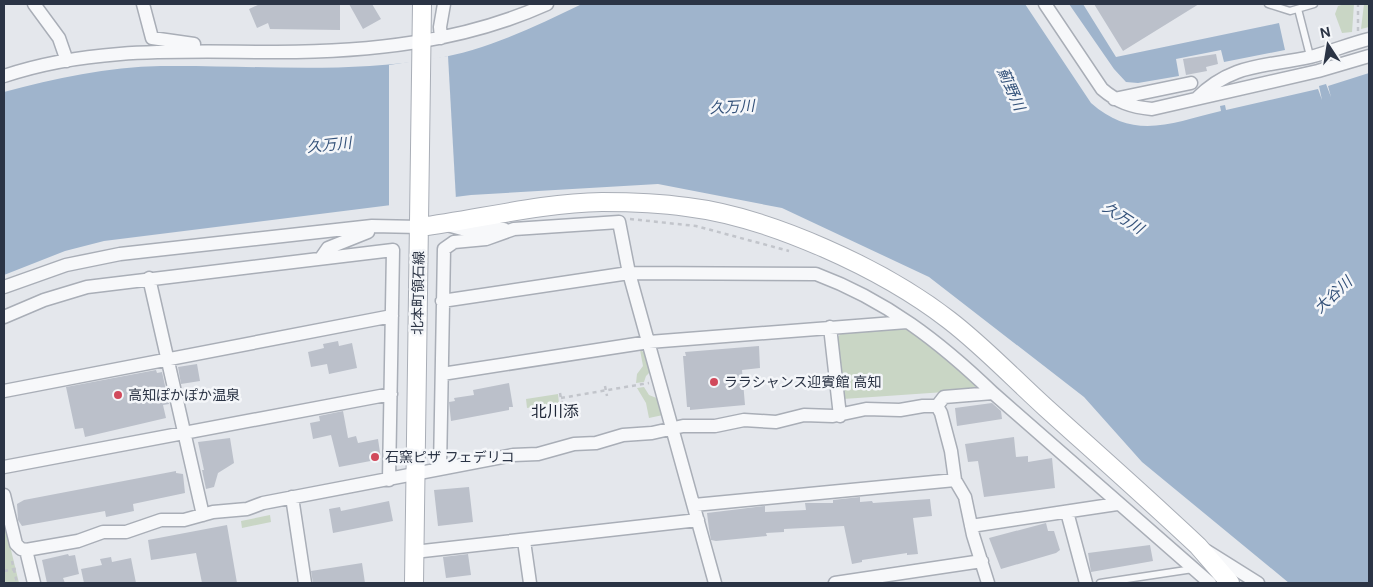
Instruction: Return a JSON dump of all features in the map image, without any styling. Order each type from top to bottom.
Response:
[{"type":"street","points":[[34,4],[59,38],[67,59]]},
{"type":"street","points":[[143,4],[151,32],[203,46],[204,50]]},
{"type":"street","name":"北本町領石線","points":[[414,583],[422,4]]},
{"type":"street","points":[[441,38],[440,27],[444,4]]},
{"type":"street","points":[[4,75],[67,59],[130,52],[204,50],[279,52],[420,46],[441,38],[488,27],[547,4]]},
{"type":"street","points":[[1045,4],[1102,89],[1114,99],[1137,108],[1152,109],[1318,72],[1369,56]]},
{"type":"street","points":[[1196,99],[1211,84],[1244,68],[1310,56],[1363,40]]},
{"type":"street","points":[[1114,99],[1191,83]]},
{"type":"street","points":[[442,224],[560,205],[635,203],[689,207],[734,216],[798,238],[856,264],[911,293],[978,344],[1198,546],[1230,583]]},
{"type":"street","points":[[321,258],[328,248],[352,237],[385,227],[420,222],[442,224],[462,229],[514,229],[619,222],[629,273],[715,583]]},
{"type":"street","points":[[4,287],[66,265],[120,254],[372,226],[385,227]]},
{"type":"street","points":[[440,469],[443,254],[448,245],[486,238],[514,229]]},
{"type":"street","points":[[4,318],[44,300],[87,287],[393,250],[389,480]]},
{"type":"street","points":[[442,301],[629,273],[816,274],[840,283],[908,322],[950,352],[993,393],[1210,583]]},
{"type":"street","points":[[149,278],[203,515]]},
{"type":"street","points":[[4,392],[167,358],[392,316]]},
{"type":"street","points":[[442,374],[515,367],[635,349],[649,342],[908,322]]},
{"type":"street","points":[[830,327],[840,416]]},
{"type":"street","points":[[936,406],[944,397],[993,393]]},
{"type":"street","points":[[4,467],[391,394]]},
{"type":"street","points":[[4,495],[16,544],[21,549],[26,550],[78,540],[103,532],[126,532],[161,520],[184,520],[224,510],[247,509],[292,497],[513,456],[538,454],[574,444],[596,443],[623,435],[652,433],[673,427],[715,426],[744,420],[776,422],[804,415],[840,416],[866,409],[900,410],[936,406],[940,409],[944,422],[955,480],[965,497],[971,526],[988,583]]},
{"type":"street","points":[[694,505],[955,480]]},
{"type":"street","points":[[292,497],[305,583]]},
{"type":"street","points":[[971,526],[1118,504]]},
{"type":"street","points":[[1067,512],[1086,583]]},
{"type":"street","points":[[414,552],[698,520]]},
{"type":"street","points":[[524,541],[530,583]]},
{"type":"street","points":[[1198,546],[1258,583]]},
{"type":"street","points":[[26,550],[34,583]]},
{"type":"street","points":[[835,583],[982,561]]},
{"type":"lane","points":[[1268,4],[1290,11],[1314,4]]},
{"type":"lane","points":[[1298,9],[1310,56]]},
{"type":"lane","points":[[1100,583],[1193,569]]},
{"type":"path","points":[[1358,4],[1363,40]]},
{"type":"path","points":[[619,222],[629,219],[696,226],[793,252]]},
{"type":"path","points":[[561,398],[660,382]]},
{"type":"path","points":[[605,386],[607,396]]},
{"type":"path","points":[[560,393],[562,404]]},
{"type":"path","points":[[12,562],[16,583]]},
{"type":"path","points":[[4,571],[13,569]]},
{"type":"green space","points":[[1354,4],[1352,32],[1342,33],[1335,14],[1338,6]]},
{"type":"green space","points":[[1364,4],[1369,4],[1369,27],[1361,29]]},
{"type":"green space","points":[[910,329],[976,384],[974,390],[843,399],[838,337],[842,332]]},
{"type":"green space","points":[[640,350],[647,354],[651,371],[646,376],[644,382],[636,383],[637,374],[643,366]]},
{"type":"green space","points":[[644,387],[649,395],[659,399],[663,415],[649,418],[646,403],[637,388]]},
{"type":"green space","points":[[558,394],[559,403],[527,408],[526,399]]},
{"type":"green space","points":[[270,515],[271,522],[242,528],[241,521]]},
{"type":"green space","points":[[4,521],[19,583],[4,583]]},
{"type":"water","points":[[582,4],[1025,4],[1091,103],[1107,115],[1122,122],[1138,125],[1169,124],[1221,111],[1220,106],[1225,105],[1226,110],[1318,89],[1322,100],[1319,86],[1326,84],[1331,97],[1328,86],[1369,73],[1369,583],[1289,583],[1142,462],[1084,397],[929,277],[782,208],[658,184],[471,195],[104,241],[65,251],[4,275],[4,92],[82,74],[141,67],[331,68],[399,64],[433,59],[491,44]]},
{"type":"water","points":[[1069,4],[1083,4],[1116,57],[1279,23],[1285,50],[1224,62],[1221,50],[1176,59],[1179,76],[1138,83],[1126,82],[1114,69]]},
{"type":"pier","points":[[448,56],[456,200],[389,208],[389,65]]},
{"type":"building","points":[[260,4],[340,4],[340,30],[270,29],[268,23],[257,28],[249,9]]},
{"type":"building","points":[[349,4],[372,4],[381,19],[363,29]]},
{"type":"building","points":[[1094,4],[1199,4],[1123,51]]},
{"type":"building","points":[[1216,54],[1218,64],[1206,67],[1207,71],[1186,75],[1183,59]]},
{"type":"building","points":[[338,341],[339,346],[352,343],[357,368],[329,374],[327,364],[311,367],[308,352],[324,348],[323,344]]},
{"type":"building","name":"ララシャンス迎賓館 高知","points":[[759,346],[760,368],[742,370],[745,405],[690,410],[690,407],[687,407],[683,356],[686,356],[685,352]]},
{"type":"building","points":[[197,364],[200,381],[181,384],[178,367]]},
{"type":"building","name":"高知ぽかぽか温泉","points":[[156,370],[157,373],[162,372],[169,404],[163,405],[166,418],[85,437],[83,428],[75,429],[66,387]]},
{"type":"building","points":[[509,383],[513,407],[509,407],[509,410],[451,421],[449,402],[455,401],[454,398],[474,395],[473,390]]},
{"type":"building","points":[[992,403],[1001,411],[1002,419],[957,426],[955,408]]},
{"type":"building","points":[[343,411],[348,438],[356,436],[358,443],[378,439],[381,459],[339,467],[331,435],[313,439],[310,423],[320,421],[319,416]]},
{"type":"building","points":[[1014,437],[1016,457],[1028,456],[1028,462],[1052,458],[1055,488],[984,497],[978,461],[968,462],[965,444]]},
{"type":"building","points":[[230,438],[234,463],[218,473],[214,487],[206,489],[198,442]]},
{"type":"building","points":[[176,471],[176,473],[183,474],[185,493],[133,504],[134,511],[106,517],[105,511],[22,526],[18,520],[17,504],[24,500]]},
{"type":"building","points":[[469,487],[473,522],[438,526],[434,490]]},
{"type":"building","points":[[860,497],[860,502],[872,501],[873,503],[930,499],[932,516],[913,518],[918,554],[907,555],[907,553],[862,560],[862,562],[852,564],[844,526],[784,529],[784,532],[766,533],[767,536],[711,540],[707,513],[765,506],[765,512],[806,510],[805,503],[833,503],[833,500]]},
{"type":"building","points":[[389,501],[393,521],[333,533],[329,509],[340,507],[341,511]]},
{"type":"building","points":[[1046,523],[1048,531],[1054,531],[1060,550],[1056,553],[1001,569],[989,538]]},
{"type":"building","points":[[227,525],[237,583],[202,583],[196,553],[151,560],[148,540]]},
{"type":"building","points":[[1150,545],[1153,561],[1091,572],[1088,553]]},
{"type":"building","points":[[68,554],[69,556],[75,555],[79,574],[63,578],[65,583],[47,583],[42,560]]},
{"type":"building","points":[[468,554],[471,575],[446,578],[443,557]]},
{"type":"building","points":[[111,557],[112,562],[131,558],[136,583],[84,583],[81,569],[102,565],[100,559]]},
{"type":"building","points":[[362,563],[365,583],[313,583],[311,571]]},
{"type":"place","name":"ララシャンス迎賓館 高知","points":[[714,382]]},
{"type":"place","name":"高知ぽかぽか温泉","points":[[118,395]]},
{"type":"place","name":"石窯ピザ フェデリコ","points":[[375,457]]},
{"type":"district","name":"北川添","points":[[555,411]]},
{"type":"water label","name":"薊野川","points":[[1011,89]]},
{"type":"water label","name":"久万川","points":[[732,107]]},
{"type":"water label","name":"久万川","points":[[329,145]]},
{"type":"water label","name":"久万川","points":[[1123,218]]},
{"type":"water label","name":"大谷川","points":[[1333,295]]}]
